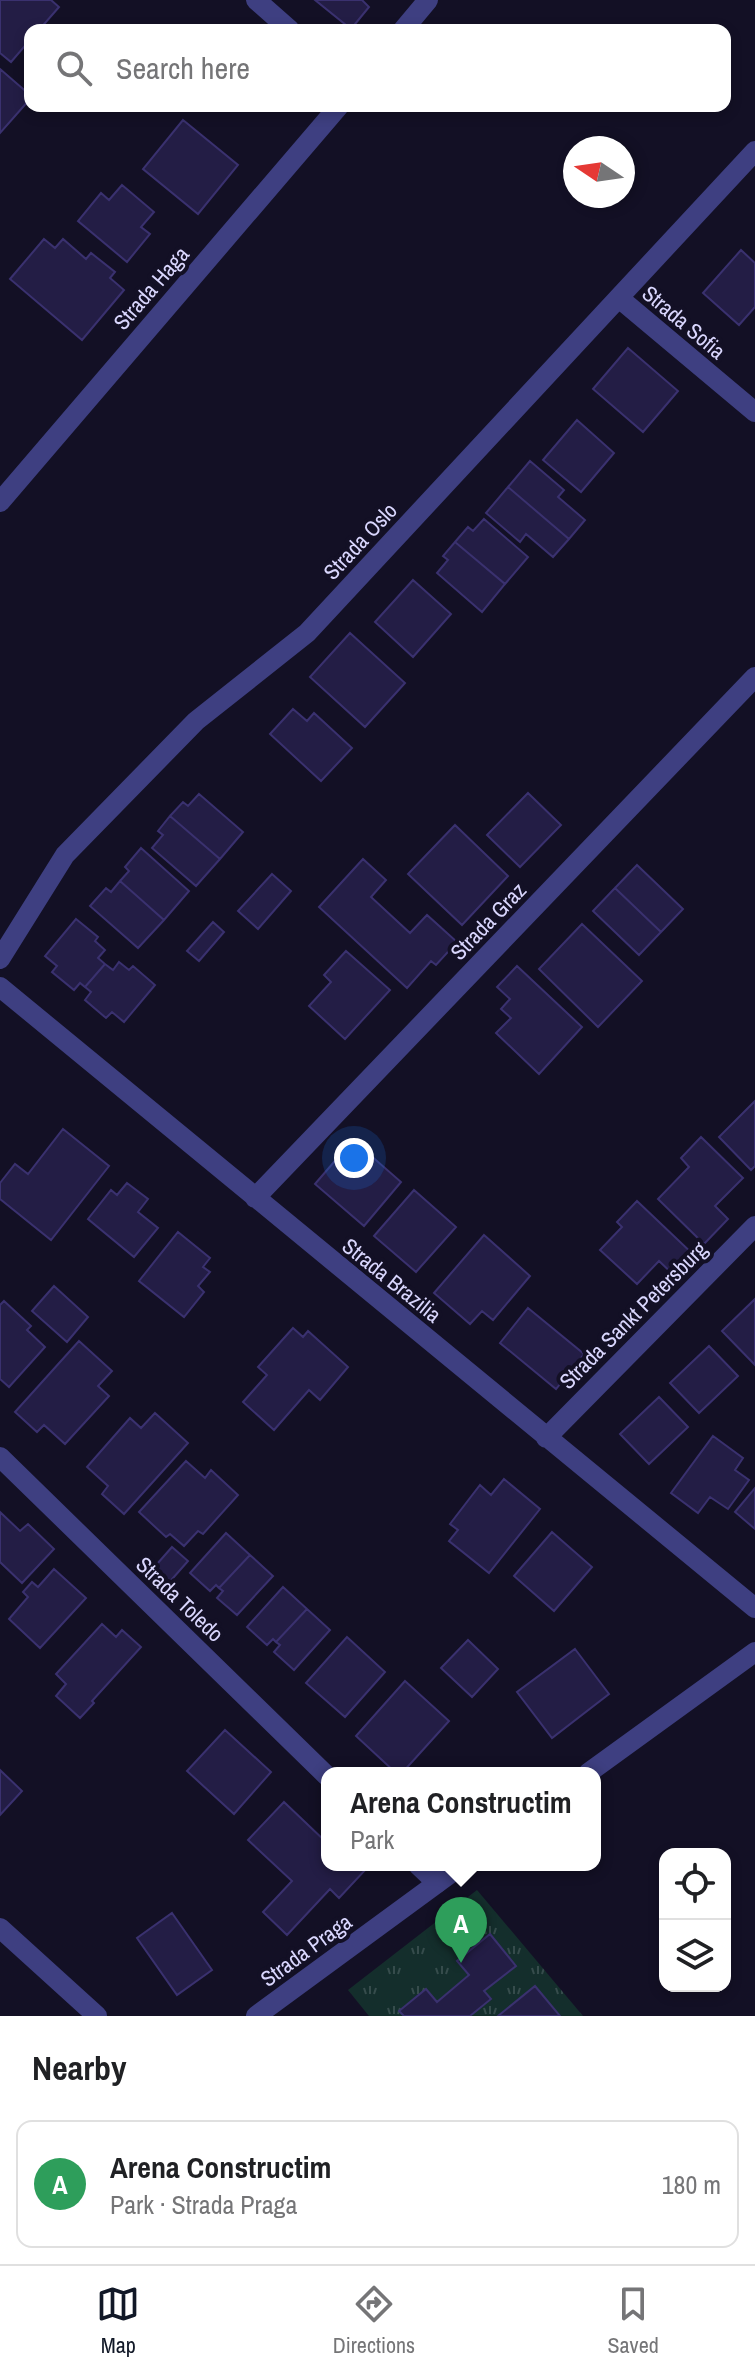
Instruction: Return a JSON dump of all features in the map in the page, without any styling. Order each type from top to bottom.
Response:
[{"type":"street","points":[[256,0],[283,24]]},
{"type":"street","points":[[408,24],[428,0]]},
{"type":"street","name":"Strada Haga","points":[[0,502],[334,112]]},
{"type":"street","name":"Strada Oslo","points":[[0,959],[65,855],[196,721],[307,633],[755,151]]},
{"type":"street","name":"Strada Sofia","points":[[619,298],[755,412]]},
{"type":"street","name":"Strada Graz","points":[[255,1198],[755,677]]},
{"type":"street","name":"Strada Brazilia","points":[[0,987],[755,1608]]},
{"type":"street","name":"Strada Sankt Petersburg","points":[[546,1438],[755,1226]]},
{"type":"street","name":"Strada Toledo","points":[[0,1457],[321,1770]]},
{"type":"street","points":[[596,1767],[755,1652]]},
{"type":"street","points":[[424,1871],[437,1883]]},
{"type":"street","name":"Strada Praga","points":[[256,2016],[454,1871]]},
{"type":"street","points":[[0,1928],[97,2016]]},
{"type":"green space","points":[[477,1890],[583,2016],[369,2016],[348,1990]]},
{"type":"building","points":[[0,0],[51,0],[59,7],[44,24],[24,24],[24,47],[11,62],[0,53]]},
{"type":"building","points":[[315,0],[362,0],[369,7],[355,24],[345,24]]},
{"type":"building","points":[[0,69],[24,90],[24,106],[0,133]]},
{"type":"building","points":[[183,120],[238,165],[198,214],[143,169]]},
{"type":"building","points":[[122,185],[154,212],[141,227],[150,234],[127,262],[78,221],[101,193],[109,200]]},
{"type":"building","points":[[44,239],[55,248],[63,239],[86,259],[91,253],[115,272],[110,278],[124,290],[82,340],[10,279]]},
{"type":"building","points":[[741,250],[755,263],[755,307],[739,325],[703,293]]},
{"type":"building","points":[[628,348],[678,391],[643,432],[593,389]]},
{"type":"building","points":[[577,420],[614,453],[581,492],[543,460]]},
{"type":"building","points":[[530,461],[564,490],[558,497],[585,520],[569,539],[508,487]]},
{"type":"building","points":[[508,487],[569,539],[553,557],[526,534],[520,542],[486,513]]},
{"type":"building","points":[[484,519],[528,557],[505,584],[455,542],[468,527],[473,531]]},
{"type":"building","points":[[455,542],[505,584],[482,612],[437,573],[448,560],[443,556]]},
{"type":"building","points":[[413,580],[451,614],[413,657],[375,622]]},
{"type":"building","points":[[350,633],[405,683],[365,727],[310,677]]},
{"type":"building","points":[[293,709],[307,721],[314,713],[352,748],[321,781],[270,734]]},
{"type":"building","points":[[528,793],[561,825],[520,867],[487,835]]},
{"type":"building","points":[[199,794],[243,832],[220,859],[170,816],[183,802],[188,806]]},
{"type":"building","points":[[170,816],[220,859],[196,886],[152,848],[163,835],[158,831]]},
{"type":"building","points":[[455,825],[508,876],[462,925],[408,874]]},
{"type":"building","points":[[141,848],[189,891],[164,920],[120,881],[129,871],[125,867]]},
{"type":"building","points":[[363,859],[386,880],[371,897],[410,933],[427,915],[457,942],[436,965],[431,961],[407,988],[319,907]]},
{"type":"building","points":[[637,865],[683,909],[661,932],[615,888]]},
{"type":"building","points":[[272,874],[291,891],[258,929],[238,911]]},
{"type":"building","points":[[120,881],[164,920],[138,948],[90,906],[106,888],[111,892]]},
{"type":"building","points":[[615,888],[661,932],[639,955],[593,911]]},
{"type":"building","points":[[76,919],[98,937],[95,941],[105,950],[98,958],[105,964],[85,987],[80,983],[74,990],[52,972],[57,966],[45,956]]},
{"type":"building","points":[[213,922],[224,932],[199,961],[187,951]]},
{"type":"building","points":[[582,924],[642,981],[598,1027],[539,969]]},
{"type":"building","points":[[346,951],[390,990],[345,1039],[309,1006],[331,982],[324,975]]},
{"type":"building","points":[[119,962],[129,970],[133,966],[155,985],[124,1022],[112,1012],[106,1018],[85,1000],[91,992],[85,987],[105,964],[113,970]]},
{"type":"building","points":[[517,966],[582,1027],[539,1074],[496,1033],[511,1018],[501,1009],[510,999],[497,987]]},
{"type":"building","points":[[755,1101],[755,1166],[751,1170],[719,1137]]},
{"type":"building","points":[[63,1129],[109,1166],[51,1240],[0,1199],[0,1183],[15,1164],[28,1174]]},
{"type":"building","points":[[701,1137],[743,1178],[715,1206],[728,1219],[704,1244],[658,1199],[689,1167],[681,1158]]},
{"type":"building","points":[[353,1140],[401,1182],[364,1226],[315,1184]]},
{"type":"building","points":[[127,1183],[148,1199],[138,1212],[158,1228],[134,1257],[88,1219],[111,1190],[117,1195]]},
{"type":"building","points":[[414,1190],[456,1227],[416,1272],[374,1236]]},
{"type":"building","points":[[637,1201],[697,1258],[678,1279],[659,1261],[637,1284],[600,1250],[622,1227],[617,1222]]},
{"type":"building","points":[[178,1232],[210,1258],[203,1267],[210,1272],[198,1286],[204,1292],[184,1317],[139,1281]]},
{"type":"building","points":[[484,1235],[530,1276],[493,1320],[482,1311],[470,1324],[434,1293]]},
{"type":"building","points":[[54,1286],[88,1317],[67,1342],[32,1311]]},
{"type":"building","points":[[755,1299],[755,1365],[722,1331]]},
{"type":"building","points":[[4,1301],[31,1326],[27,1330],[45,1347],[9,1387],[0,1379],[0,1305]]},
{"type":"building","points":[[528,1308],[584,1354],[556,1389],[500,1343]]},
{"type":"building","points":[[293,1328],[303,1337],[308,1331],[348,1367],[320,1400],[309,1390],[274,1430],[243,1402],[267,1375],[258,1367]]},
{"type":"building","points":[[79,1341],[112,1371],[98,1386],[109,1396],[65,1444],[44,1425],[37,1432],[15,1412]]},
{"type":"building","points":[[709,1346],[738,1376],[699,1413],[670,1383]]},
{"type":"building","points":[[659,1397],[688,1427],[649,1464],[620,1434]]},
{"type":"building","points":[[155,1413],[188,1443],[124,1514],[102,1494],[108,1486],[87,1467],[130,1418],[141,1428]]},
{"type":"building","points":[[713,1436],[743,1458],[735,1470],[749,1480],[728,1509],[710,1497],[698,1513],[671,1493]]},
{"type":"building","points":[[186,1461],[205,1478],[211,1470],[238,1495],[203,1534],[198,1531],[184,1546],[170,1534],[166,1537],[139,1512]]},
{"type":"building","points":[[504,1479],[540,1509],[489,1573],[449,1541],[458,1530],[450,1524],[480,1485],[491,1495]]},
{"type":"building","points":[[755,1488],[755,1529],[735,1512]]},
{"type":"building","points":[[0,1512],[20,1531],[28,1524],[54,1549],[22,1583],[0,1562]]},
{"type":"building","points":[[552,1532],[592,1567],[554,1611],[514,1576]]},
{"type":"building","points":[[226,1533],[250,1555],[219,1588],[216,1585],[210,1591],[190,1573]]},
{"type":"building","points":[[172,1547],[188,1561],[166,1586],[150,1572]]},
{"type":"building","points":[[250,1555],[273,1576],[237,1615],[217,1598],[223,1591],[219,1588]]},
{"type":"building","points":[[54,1569],[86,1598],[40,1648],[9,1619],[28,1597],[23,1592],[32,1582],[38,1587]]},
{"type":"building","points":[[283,1587],[307,1609],[276,1642],[273,1639],[267,1645],[247,1627]]},
{"type":"building","points":[[307,1609],[330,1630],[294,1670],[274,1652],[280,1645],[276,1642]]},
{"type":"building","points":[[102,1624],[116,1637],[122,1630],[141,1647],[80,1718],[56,1696],[66,1684],[56,1674]]},
{"type":"building","points":[[347,1637],[385,1672],[345,1717],[306,1683]]},
{"type":"building","points":[[468,1640],[498,1669],[472,1697],[441,1668]]},
{"type":"building","points":[[575,1649],[609,1694],[552,1738],[517,1692]]},
{"type":"building","points":[[405,1681],[449,1721],[407,1767],[390,1767],[356,1736]]},
{"type":"building","points":[[225,1730],[271,1772],[234,1814],[187,1771]]},
{"type":"building","points":[[0,1770],[22,1791],[0,1815]]},
{"type":"building","points":[[284,1802],[321,1837],[321,1871],[364,1871],[339,1898],[330,1889],[287,1935],[263,1912],[292,1881],[248,1840]]},
{"type":"building","points":[[172,1913],[212,1970],[177,1995],[137,1938]]},
{"type":"building","points":[[490,1934],[516,1966],[484,1991],[491,1999],[470,2016],[404,2016],[399,2011],[426,1989],[437,2002],[469,1975],[457,1961]]},
{"type":"building","points":[[535,1986],[560,2016],[498,2016]]},
{"type":"place","name":"Arena Constructim","points":[[461,1963]]}]
